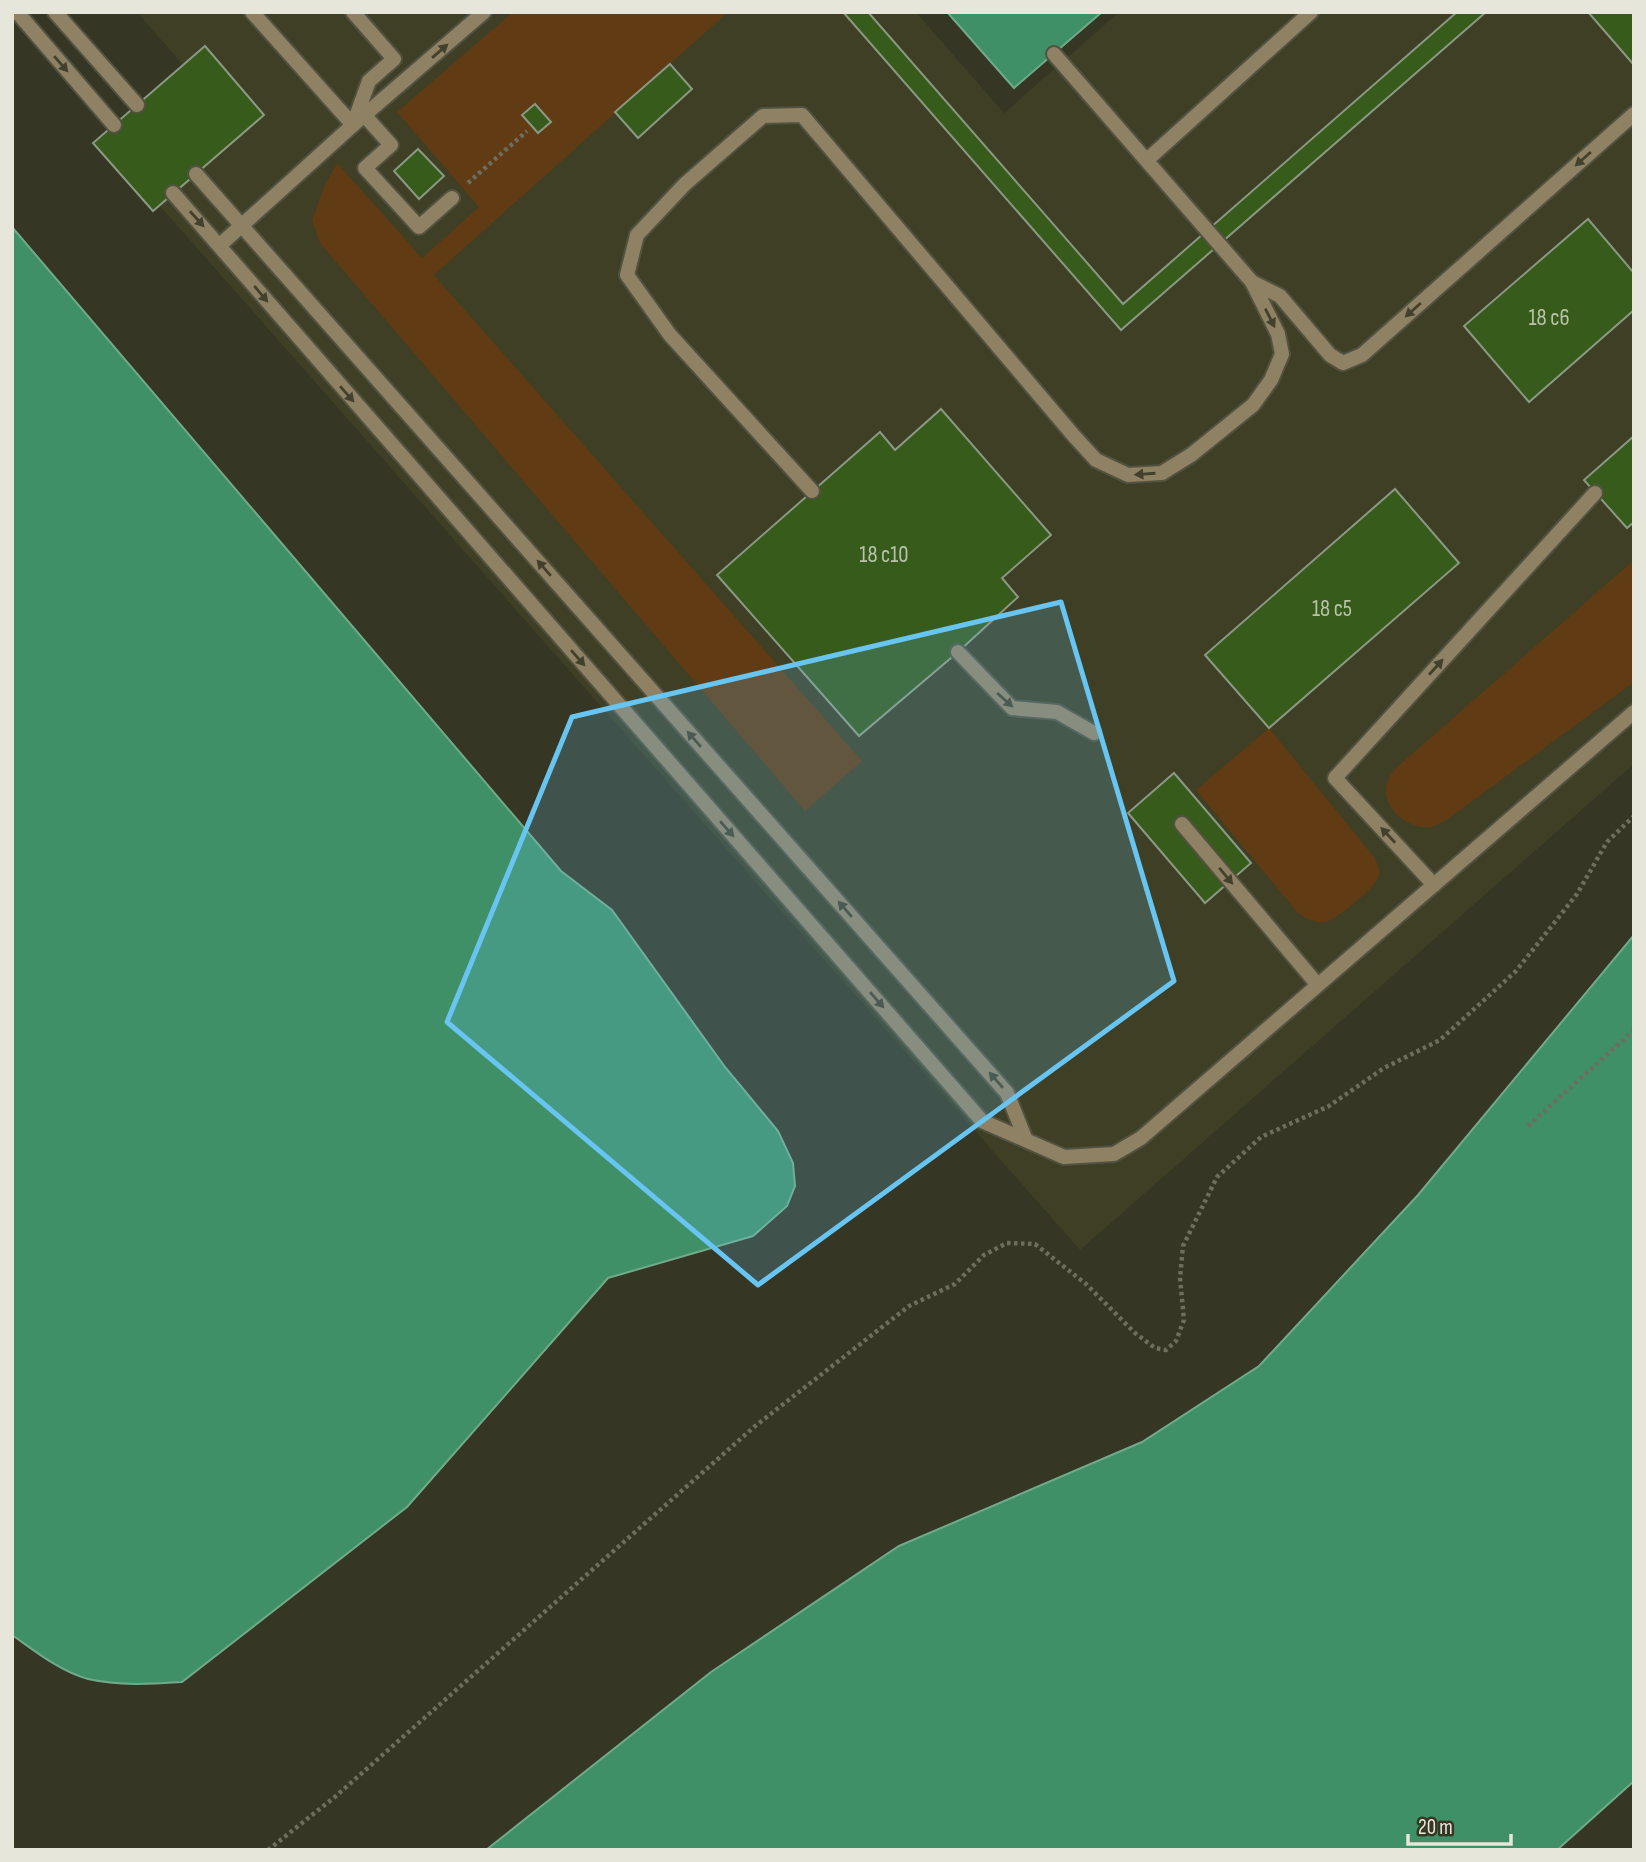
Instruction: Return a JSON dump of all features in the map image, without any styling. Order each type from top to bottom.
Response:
[{"type":"street","points":[[17,12],[114,125]]},
{"type":"street","points":[[55,12],[137,105]]},
{"type":"street","points":[[251,12],[359,120],[391,145],[365,168],[418,227],[452,198]]},
{"type":"street","points":[[354,12],[410,76]]},
{"type":"street","points":[[220,245],[484,12]]},
{"type":"street","points":[[1147,160],[1311,12]]},
{"type":"street","points":[[812,491],[670,335],[627,275],[637,235],[685,184],[763,116],[802,115],[1096,460],[1128,475],[1162,473],[1191,455],[1253,405],[1271,380],[1282,354],[1278,334],[1252,282],[1054,54]]},
{"type":"street","points":[[359,120],[369,81],[394,59]]},
{"type":"street","points":[[1252,282],[1280,296],[1330,355],[1343,363],[1362,355],[1634,114]]},
{"type":"street","points":[[195,174],[1007,1093],[1026,1140]]},
{"type":"street","points":[[173,193],[982,1121],[1063,1157],[1114,1154],[1141,1138],[1634,712]]},
{"type":"street","points":[[1434,885],[1335,778],[1595,493]]},
{"type":"street","points":[[958,652],[1012,708],[1057,712],[1094,733]]},
{"type":"street","points":[[1182,824],[1317,984]]},
{"type":"path","points":[[452,198],[527,131]]},
{"type":"path","points":[[268,1850],[417,1727],[754,1427],[909,1306],[955,1284],[984,1255],[1007,1243],[1035,1244],[1087,1284],[1135,1333],[1155,1348],[1166,1350],[1176,1341],[1184,1320],[1180,1278],[1183,1246],[1217,1177],[1261,1137],[1329,1106],[1384,1068],[1440,1040],[1516,971],[1577,894],[1607,842],[1634,816]]},
{"type":"path","points":[[1528,1126],[1634,1030]]},
{"type":"highlighted area","points":[[1061,602],[1174,981],[758,1285],[447,1022],[572,717]]},
{"type":"shaded area","points":[[137,12],[916,12],[1004,113],[1119,12],[1634,12],[1634,764],[1080,1250],[159,205],[153,211],[93,143],[183,65]]},
{"type":"shaded area","points":[[513,12],[728,12],[434,275],[862,761],[805,811],[320,243],[312,221],[324,187],[337,163],[422,258],[479,207],[397,112]]},
{"type":"shaded area","points":[[947,12],[1102,12],[1014,88]]},
{"type":"shaded area","points":[[12,227],[561,871],[612,910],[725,1067],[778,1131],[793,1163],[795,1186],[787,1206],[753,1236],[608,1278],[407,1507],[182,1682],[123,1684],[88,1679],[58,1666],[12,1635]]},
{"type":"shaded area","points":[[1634,560],[1634,682],[1448,819],[1432,827],[1424,827],[1416,826],[1400,817],[1386,796],[1387,782],[1396,768]]},
{"type":"shaded area","points":[[1269,728],[1374,857],[1379,867],[1375,883],[1329,921],[1316,922],[1298,913],[1196,790]]},
{"type":"shaded area","points":[[1634,935],[1634,1781],[1557,1850],[486,1850],[711,1672],[899,1546],[1142,1442],[1259,1366],[1418,1195]]},
{"type":"building","points":[[843,12],[868,12],[1123,304],[1457,12],[1486,12],[1121,330]]},
{"type":"building","points":[[1588,12],[1634,12],[1634,65]]},
{"type":"building","points":[[205,46],[264,115],[153,211],[93,143]]},
{"type":"building","points":[[670,64],[692,89],[638,138],[615,112]]},
{"type":"building","points":[[535,104],[551,122],[538,133],[522,115]]},
{"type":"building","points":[[418,149],[444,176],[419,199],[394,171]]},
{"type":"building","points":[[1588,219],[1634,273],[1634,310],[1529,402],[1464,326]]},
{"type":"building","points":[[941,409],[1051,535],[1002,578],[1018,597],[859,736],[717,575],[880,432],[895,450]]},
{"type":"building","points":[[1634,436],[1634,522],[1627,528],[1584,480]]},
{"type":"building","points":[[1395,489],[1459,563],[1269,728],[1205,655]]},
{"type":"building","points":[[1174,773],[1251,863],[1205,903],[1128,813]]}]
